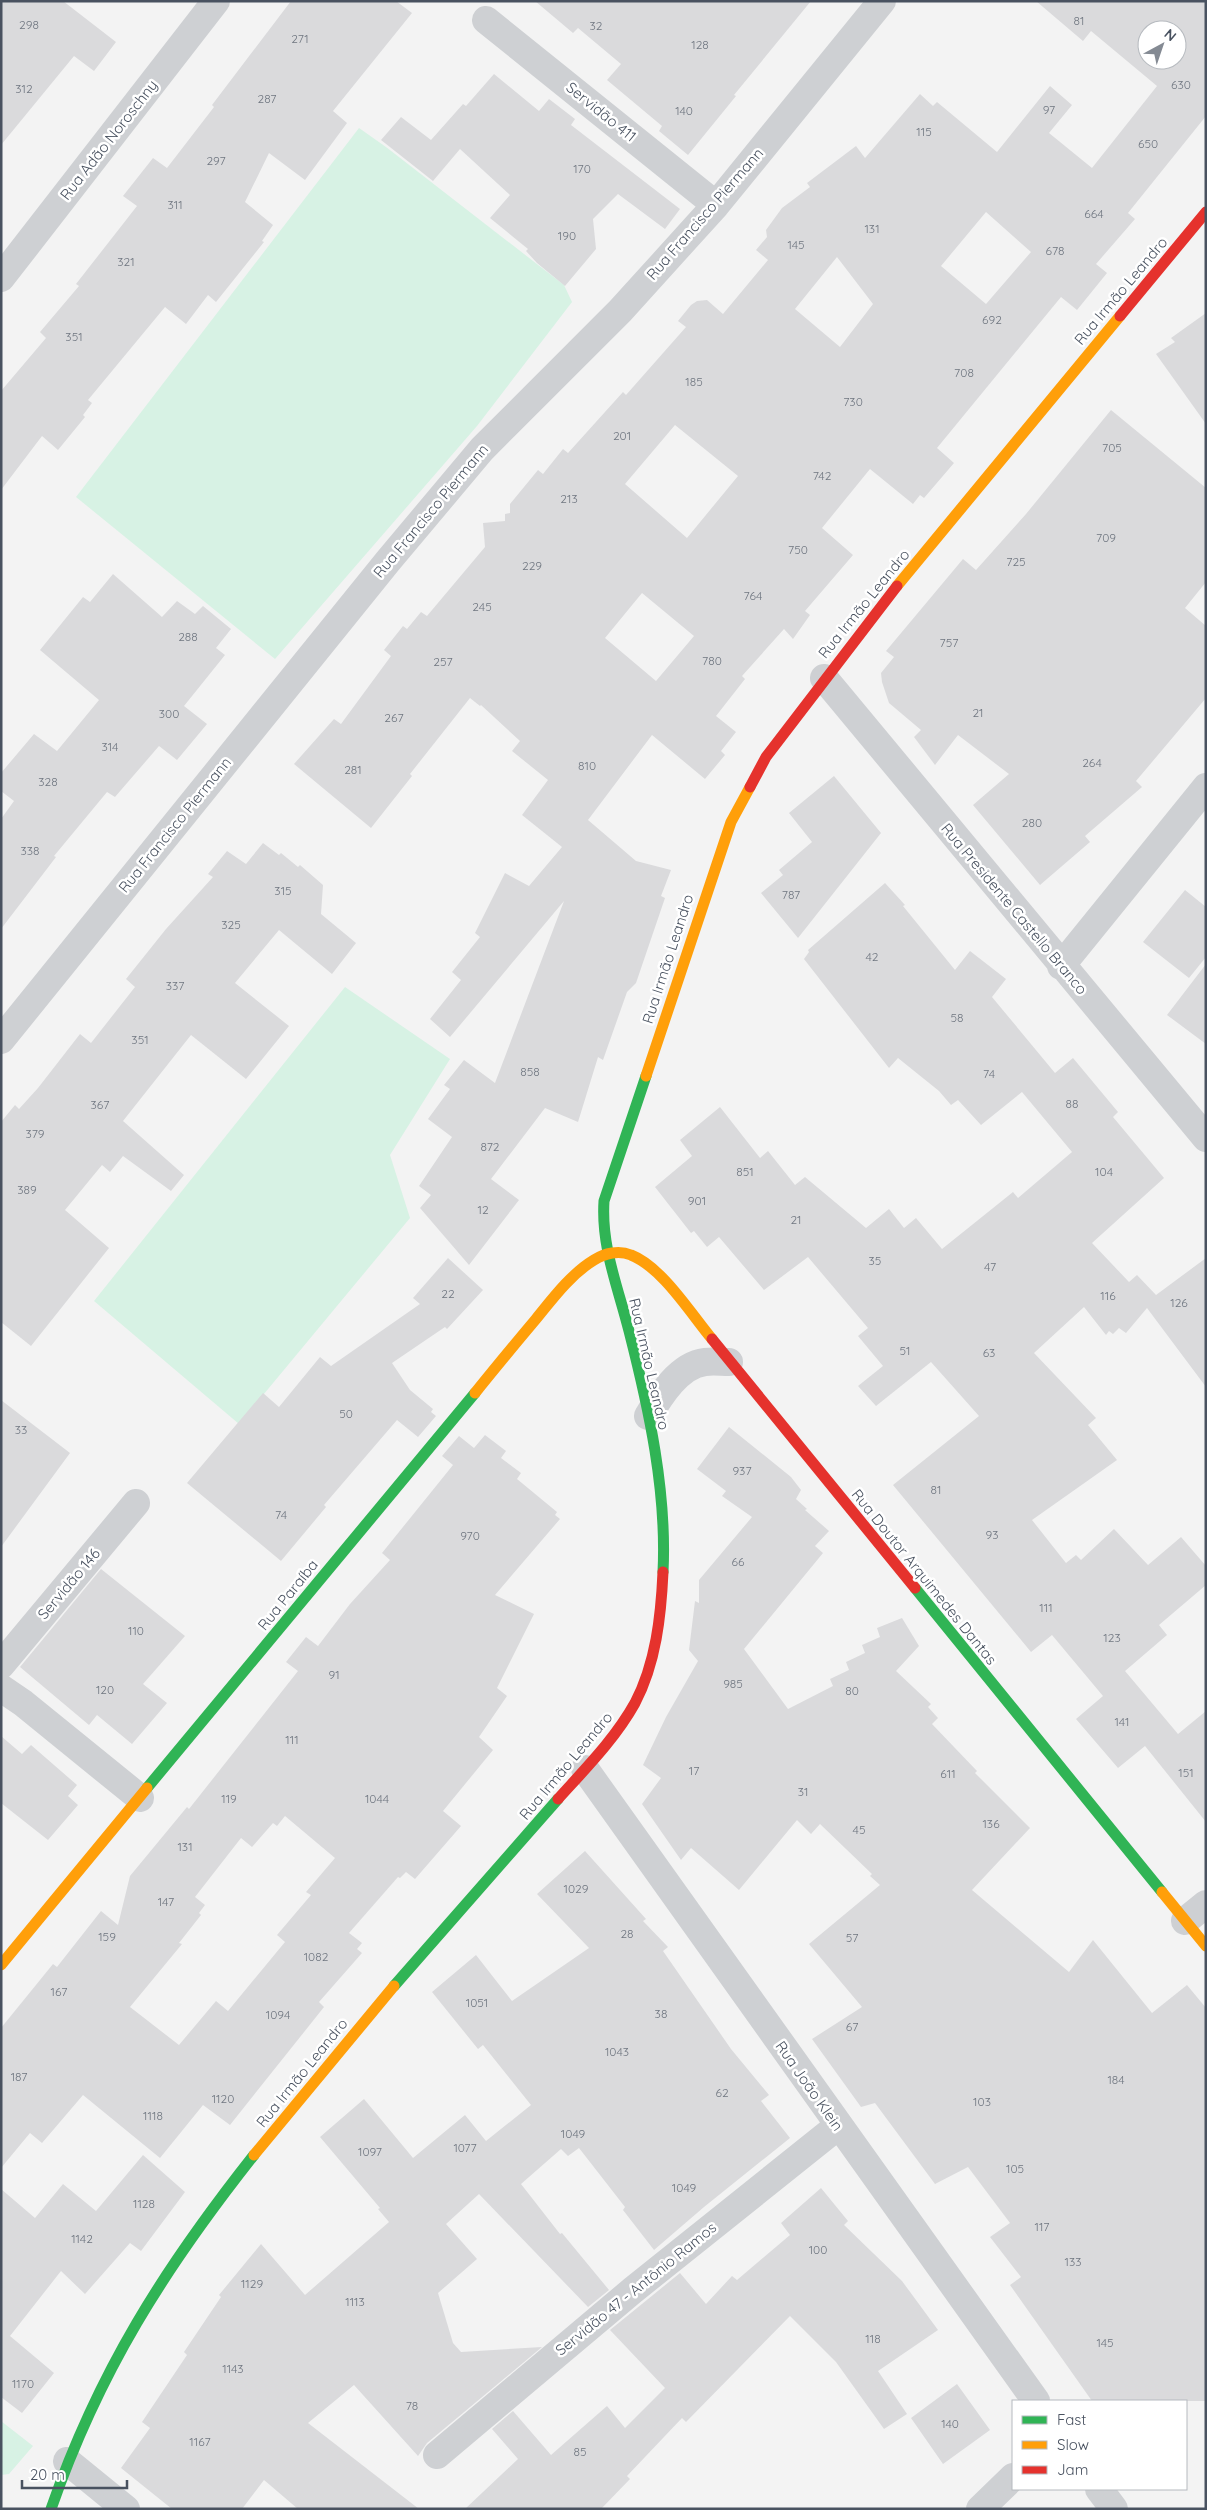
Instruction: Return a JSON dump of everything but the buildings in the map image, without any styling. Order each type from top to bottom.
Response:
[{"type":"street","name":"Rua Adão Noroschny","points":[[1,278],[216,1]]},
{"type":"street","name":"Rua Francisco Piermann","points":[[1,1040],[388,561],[482,449],[620,311],[716,205],[882,1]]},
{"type":"street","name":"Servidão 411","points":[[486,20],[716,205]]},
{"type":"street","name":"Rua Irmão Leandro","points":[[51,2509],[67,2461],[104,2381],[149,2299],[225,2192],[331,2057],[585,1769],[629,1714],[641,1690],[656,1640],[660,1610],[663,1529],[648,1416],[627,1322],[605,1252],[602,1222],[604,1201],[731,822],[766,757],[878,608],[1206,212]]},
{"type":"street","name":"Rua Presidente Castello Branco","points":[[824,678],[1061,966],[1206,1138]]},
{"type":"street","points":[[1061,966],[1206,787]]},
{"type":"street","name":"Rua Doutor Arquimedes Dantas","points":[[605,1252],[624,1251],[648,1262],[1206,1946]]},
{"type":"street","name":"Rua Paraíba","points":[[1,1965],[559,1291],[581,1269],[605,1252]]},
{"type":"street","points":[[648,1416],[663,1392],[689,1369],[703,1362],[729,1362]]},
{"type":"street","name":"Servidão 146","points":[[1,1665],[136,1503]]},
{"type":"street","points":[[1,1688],[23,1703],[140,1798]]},
{"type":"street","name":"Rua João Klein","points":[[585,1769],[1035,2400]]},
{"type":"street","points":[[1185,1921],[1206,1904]]},
{"type":"street","name":"Servidão 47 - Antônio Ramos","points":[[437,2455],[634,2290],[838,2126]]},
{"type":"street","points":[[67,2461],[126,2509]]},
{"type":"street","points":[[980,2509],[1012,2478]]},
{"type":"street","points":[[1100,2490],[1114,2509]]},
{"type":"green space","points":[[359,128],[564,285],[572,302],[477,426],[275,659],[76,497]]},
{"type":"green space","points":[[345,987],[450,1059],[390,1155],[410,1218],[239,1424],[94,1301]]},
{"type":"green space","points":[[1,2421],[33,2446],[9,2474],[1,2475]]},
{"type":"traffic: fast","points":[[646,1076],[604,1201],[604,1218],[611,1267],[625,1315],[650,1420],[662,1512],[663,1572]]},
{"type":"traffic: fast","points":[[147,1788],[475,1393]]},
{"type":"traffic: fast","points":[[915,1588],[1162,1892]]},
{"type":"traffic: fast","points":[[394,1986],[558,1799]]},
{"type":"traffic: fast","points":[[51,2509],[90,2412],[137,2323],[191,2239],[254,2155]]},
{"type":"traffic: slow","points":[[897,586],[1120,316]]},
{"type":"traffic: slow","points":[[646,1076],[731,822],[750,787]]},
{"type":"traffic: slow","points":[[475,1393],[563,1287],[578,1272],[607,1254],[622,1253],[643,1261],[665,1280],[712,1339]]},
{"type":"traffic: slow","points":[[1,1965],[147,1788]]},
{"type":"traffic: slow","points":[[1162,1892],[1206,1946]]},
{"type":"traffic: slow","points":[[254,2155],[394,1986]]},
{"type":"traffic: jam","points":[[1120,316],[1206,212]]},
{"type":"traffic: jam","points":[[750,787],[766,757],[897,586]]},
{"type":"traffic: jam","points":[[712,1339],[915,1588]]},
{"type":"traffic: jam","points":[[558,1799],[618,1729],[635,1703],[642,1688],[653,1656],[661,1605],[663,1572]]}]
